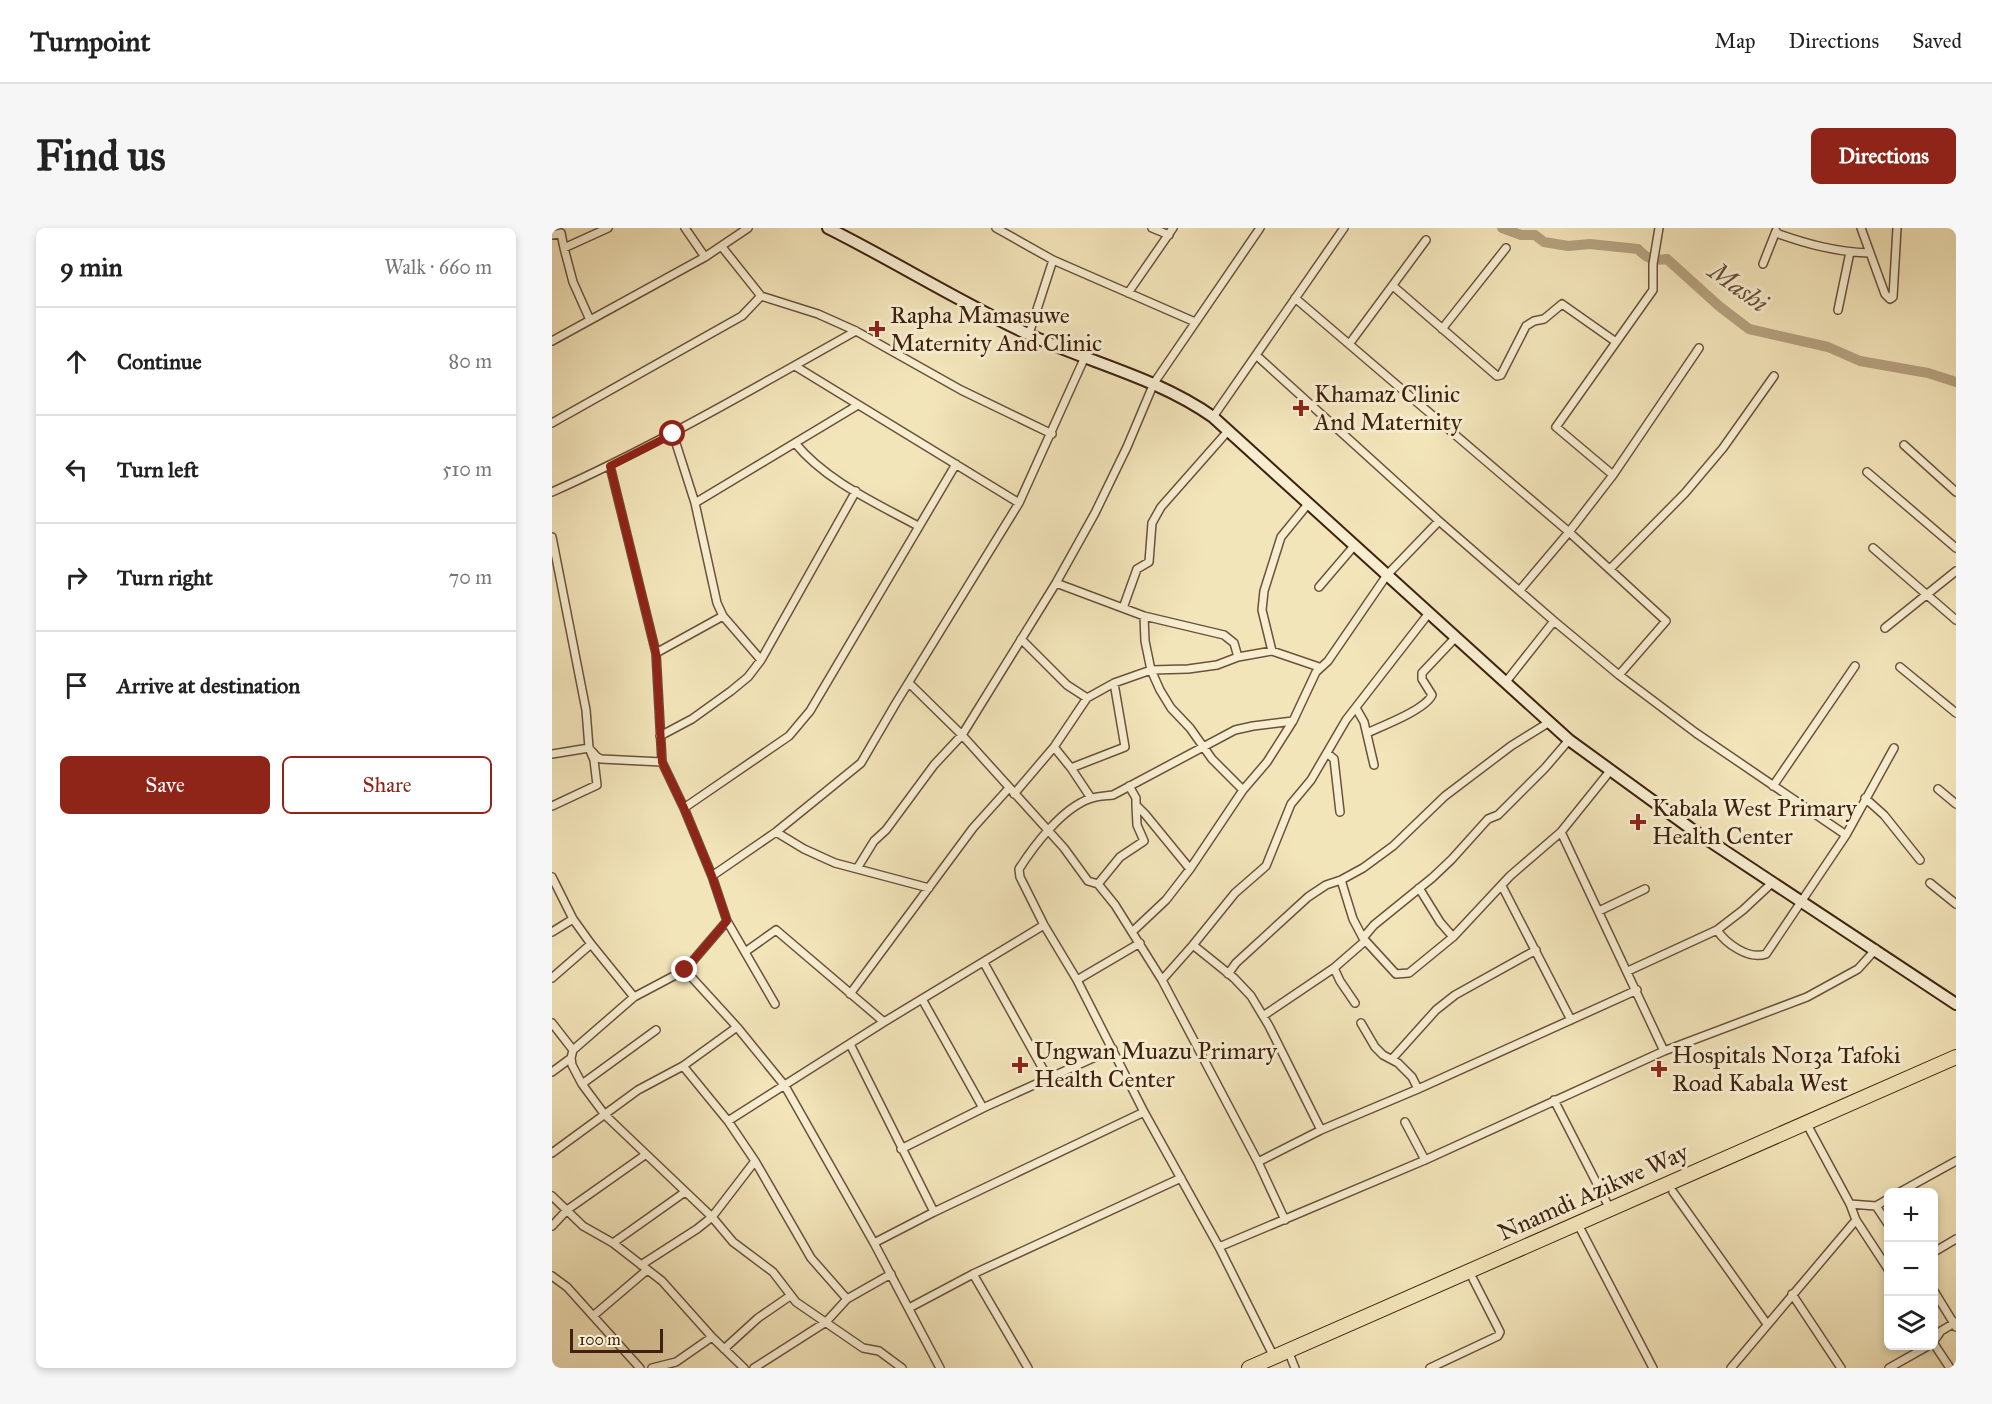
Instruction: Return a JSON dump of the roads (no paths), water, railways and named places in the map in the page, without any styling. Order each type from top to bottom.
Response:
[{"type":"highway","name":"Nnamdi Azikwe Way","points":[[1249,1368],[1271,1363],[1610,1209],[1956,1057]]},
{"type":"highway","name":"Nnamdi Azikwe Way","points":[[1271,1363],[1293,1363],[1581,1230],[1673,1192],[1956,1066]]},
{"type":"street","points":[[564,248],[608,228]]},
{"type":"street","points":[[685,228],[705,257]]},
{"type":"street","points":[[552,340],[705,257],[748,228]]},
{"type":"street","points":[[828,228],[1029,334],[1084,359],[1154,383],[1214,417],[1569,740],[1690,828],[1956,1004]]},
{"type":"street","points":[[1128,293],[1171,231],[1152,228]]},
{"type":"street","points":[[858,867],[874,841],[886,830],[934,765],[962,735],[1056,583],[1095,513],[1127,447],[1154,383],[1260,228]]},
{"type":"street","points":[[1214,417],[1344,228]]},
{"type":"street","points":[[1613,475],[1556,427],[1653,290],[1653,264],[1659,228]]},
{"type":"street","points":[[1861,228],[1885,294],[1890,299],[1893,297],[1897,228]]},
{"type":"street","points":[[1001,229],[1053,260],[1195,322]]},
{"type":"street","points":[[1763,264],[1776,230],[1808,244],[1869,253]]},
{"type":"street","points":[[552,235],[560,231],[573,282],[590,320]]},
{"type":"street","points":[[1350,343],[1426,240]]},
{"type":"street","points":[[722,247],[761,296],[818,314],[856,331],[961,390],[1052,434]]},
{"type":"street","points":[[1442,329],[1506,248]]},
{"type":"street","points":[[1838,310],[1850,252]]},
{"type":"street","points":[[1029,334],[1053,260]]},
{"type":"street","points":[[1393,286],[1497,376],[1501,375],[1526,326],[1544,319],[1562,304],[1616,342]]},
{"type":"street","points":[[552,423],[742,316],[761,296]]},
{"type":"street","points":[[1295,298],[1569,532],[1665,621],[1619,675]]},
{"type":"street","points":[[552,492],[673,434],[856,331]]},
{"type":"street","points":[[1520,590],[1613,475],[1700,348]]},
{"type":"street","points":[[1256,355],[1439,521],[1619,675],[1696,733],[1846,835]]},
{"type":"street","points":[[712,876],[776,832],[861,763],[1019,503],[1084,359]]},
{"type":"street","points":[[795,366],[1019,503]]},
{"type":"street","points":[[1610,569],[1685,493],[1708,466],[1774,376]]},
{"type":"street","points":[[695,503],[858,405]]},
{"type":"street","points":[[1123,608],[1137,569],[1149,562],[1152,523],[1161,507],[1228,431]]},
{"type":"street","points":[[673,434],[695,503],[717,603],[723,616],[761,660]]},
{"type":"street","points":[[795,443],[807,458],[856,491],[918,526]]},
{"type":"street","points":[[1904,446],[1956,492]]},
{"type":"street","points":[[684,808],[789,735],[810,711],[956,464]]},
{"type":"street","points":[[610,466],[656,653],[662,762],[712,876],[727,921],[774,1004]]},
{"type":"street","points":[[1867,472],[1956,548]]},
{"type":"street","points":[[660,736],[692,719],[748,677],[761,660],[856,491]]},
{"type":"street","points":[[1272,651],[1262,610],[1264,591],[1281,537],[1308,504]]},
{"type":"street","points":[[1132,932],[1166,900],[1190,869],[1243,790],[1267,762],[1293,721],[1319,667],[1328,661],[1387,575],[1439,521]]},
{"type":"street","points":[[552,537],[586,710],[589,748],[594,760],[597,785],[552,806]]},
{"type":"street","points":[[1319,587],[1354,546]]},
{"type":"street","points":[[1873,548],[1956,620]]},
{"type":"street","points":[[1884,628],[1956,572]]},
{"type":"street","points":[[1056,583],[1144,616],[1224,636],[1234,643],[1238,657]]},
{"type":"street","points":[[1162,980],[1235,893],[1266,866],[1291,804],[1311,780],[1338,732],[1429,613]]},
{"type":"street","points":[[656,653],[723,616]]},
{"type":"street","points":[[1144,616],[1151,670],[1170,708],[1190,728],[1221,770],[1243,790]]},
{"type":"street","points":[[1505,683],[1554,621]]},
{"type":"street","points":[[1367,733],[1411,712],[1431,699],[1432,696],[1422,679],[1422,674],[1455,638]]},
{"type":"street","points":[[1021,639],[1067,685],[1086,698]]},
{"type":"street","points":[[850,994],[973,828],[1054,747],[1086,698],[1114,682],[1151,670],[1217,665],[1238,657],[1272,651],[1319,667]]},
{"type":"street","points":[[1773,786],[1855,666]]},
{"type":"street","points":[[1900,667],[1956,713]]},
{"type":"street","points":[[1071,768],[1125,747],[1114,682]]},
{"type":"street","points":[[909,683],[962,735],[1074,860],[1088,881],[1098,884],[1115,905],[1162,980],[1258,1162],[1285,1220]]},
{"type":"street","points":[[1356,708],[1364,722],[1374,765]]},
{"type":"street","points":[[1271,1363],[1219,1246],[1144,1112],[1077,980],[1044,925],[1020,877],[1019,869],[1048,832],[1072,808],[1090,798],[1113,795],[1235,730],[1293,721]]},
{"type":"street","points":[[1228,974],[1236,963],[1308,897],[1326,885],[1363,868],[1393,846],[1445,796],[1511,746],[1548,723]]},
{"type":"street","points":[[1263,1016],[1334,968],[1364,939],[1374,925],[1452,859],[1488,819],[1498,815],[1516,798],[1569,740]]},
{"type":"street","points":[[1054,747],[1090,798]]},
{"type":"street","points":[[589,748],[601,759],[662,762]]},
{"type":"street","points":[[552,754],[589,748]]},
{"type":"street","points":[[1717,930],[1723,939],[1737,948],[1760,956],[1766,954],[1846,835],[1894,748]]},
{"type":"street","points":[[1327,753],[1334,759],[1340,812]]},
{"type":"street","points":[[1341,880],[1353,919],[1364,939],[1396,974],[1408,974],[1453,938],[1534,854],[1561,832],[1610,771]]},
{"type":"street","points":[[1098,884],[1120,857],[1144,841],[1137,825],[1136,798],[1129,786]]},
{"type":"street","points":[[1938,789],[1956,804]]},
{"type":"street","points":[[1865,798],[1884,815],[1920,860]]},
{"type":"street","points":[[1136,805],[1190,869]]},
{"type":"street","points":[[776,832],[814,854],[835,862],[929,888]]},
{"type":"street","points":[[1561,832],[1664,1051]]},
{"type":"street","points":[[552,877],[573,919],[633,997]]},
{"type":"street","points":[[1628,971],[1717,930],[1773,882]]},
{"type":"street","points":[[1930,883],[1956,903]]},
{"type":"street","points":[[1502,886],[1571,1020]]},
{"type":"street","points":[[1419,888],[1453,938]]},
{"type":"street","points":[[1599,911],[1645,889]]},
{"type":"street","points":[[552,933],[573,919]]},
{"type":"street","points":[[552,1072],[633,997],[685,970],[727,921]]},
{"type":"street","points":[[728,1120],[1044,925]]},
{"type":"street","points":[[745,952],[776,930],[884,1022]]},
{"type":"street","points":[[1077,980],[1140,943]]},
{"type":"street","points":[[552,978],[591,944]]},
{"type":"street","points":[[1193,945],[1251,996],[1321,1130]]},
{"type":"street","points":[[1219,1246],[1425,1160],[1664,1051],[1807,997],[1857,969],[1876,949]]},
{"type":"street","points":[[1392,1059],[1436,1010],[1455,995],[1536,950]]},
{"type":"street","points":[[984,963],[1048,1078]]},
{"type":"street","points":[[1334,968],[1355,1003]]},
{"type":"street","points":[[685,970],[737,1027],[784,1086],[874,1243],[940,1368]]},
{"type":"street","points":[[1258,1162],[1321,1130],[1418,1089],[1637,990]]},
{"type":"street","points":[[922,999],[983,1108]]},
{"type":"street","points":[[552,1023],[572,1054],[572,1065],[582,1084],[605,1115],[712,1216],[733,1242],[773,1272],[790,1296],[863,1348],[879,1351],[902,1368]]},
{"type":"street","points":[[1361,1023],[1376,1047],[1412,1077],[1418,1089]]},
{"type":"street","points":[[552,1153],[638,1090],[683,1066],[737,1027]]},
{"type":"street","points":[[582,1084],[657,1030]]},
{"type":"street","points":[[850,1044],[934,1212]]},
{"type":"street","points":[[901,1149],[983,1108],[1113,1049]]},
{"type":"street","points":[[683,1066],[728,1120],[755,1161],[811,1258],[847,1299]]},
{"type":"street","points":[[1554,1100],[1610,1209]]},
{"type":"street","points":[[874,1243],[1144,1112]]},
{"type":"street","points":[[1406,1122],[1425,1160]]},
{"type":"street","points":[[1810,1130],[1850,1204],[1856,1220],[1884,1263]]},
{"type":"street","points":[[552,1226],[567,1210],[645,1155]]},
{"type":"street","points":[[593,1316],[644,1267],[712,1216],[755,1161]]},
{"type":"street","points":[[1907,1188],[1956,1161]]},
{"type":"street","points":[[909,1308],[973,1274],[1181,1178]]},
{"type":"street","points":[[613,1243],[685,1192]]},
{"type":"street","points":[[1673,1192],[1767,1324]]},
{"type":"street","points":[[552,1196],[583,1226],[613,1243],[672,1291],[744,1368]]},
{"type":"street","points":[[1850,1204],[1876,1206],[1884,1201]]},
{"type":"street","points":[[1876,1206],[1884,1218]]},
{"type":"street","points":[[1735,1366],[1767,1324],[1856,1220]]},
{"type":"street","points":[[1581,1230],[1653,1368]]},
{"type":"street","points":[[1938,1250],[1956,1239]]},
{"type":"street","points":[[754,1368],[826,1322],[847,1299],[891,1274]]},
{"type":"street","points":[[973,1274],[1028,1368]]},
{"type":"street","points":[[552,1276],[567,1287],[640,1368]]},
{"type":"street","points":[[1430,1368],[1498,1336],[1500,1332],[1473,1279]]},
{"type":"street","points":[[1792,1294],[1841,1368]]},
{"type":"street","points":[[724,1349],[758,1318],[790,1296]]},
{"type":"street","points":[[1937,1296],[1955,1324],[1941,1331],[1938,1336]]},
{"type":"street","points":[[652,1368],[676,1362],[712,1336]]},
{"type":"street","points":[[1938,1349],[1950,1368]]},
{"type":"street","points":[[1889,1368],[1921,1350]]},
{"type":"waterway","name":"Mashi","points":[[1502,228],[1521,235],[1535,235],[1544,242],[1568,246],[1590,244],[1638,249],[1651,258],[1667,259],[1719,306],[1749,329],[1828,347],[1860,361],[1928,373],[1956,382]]},
{"type":"place","name":"Rapha Mamasuwe Maternity And Clinic","points":[[877,329]]},
{"type":"place","name":"Khamaz Clinic And Maternity","points":[[1301,408]]},
{"type":"place","name":"Kabala West Primary Health Center","points":[[1638,822]]},
{"type":"place","name":"Ungwan Muazu Primary Health Center","points":[[1020,1065]]},
{"type":"place","name":"Hospitals No13a Tafoki Road Kabala West","points":[[1659,1069]]}]
